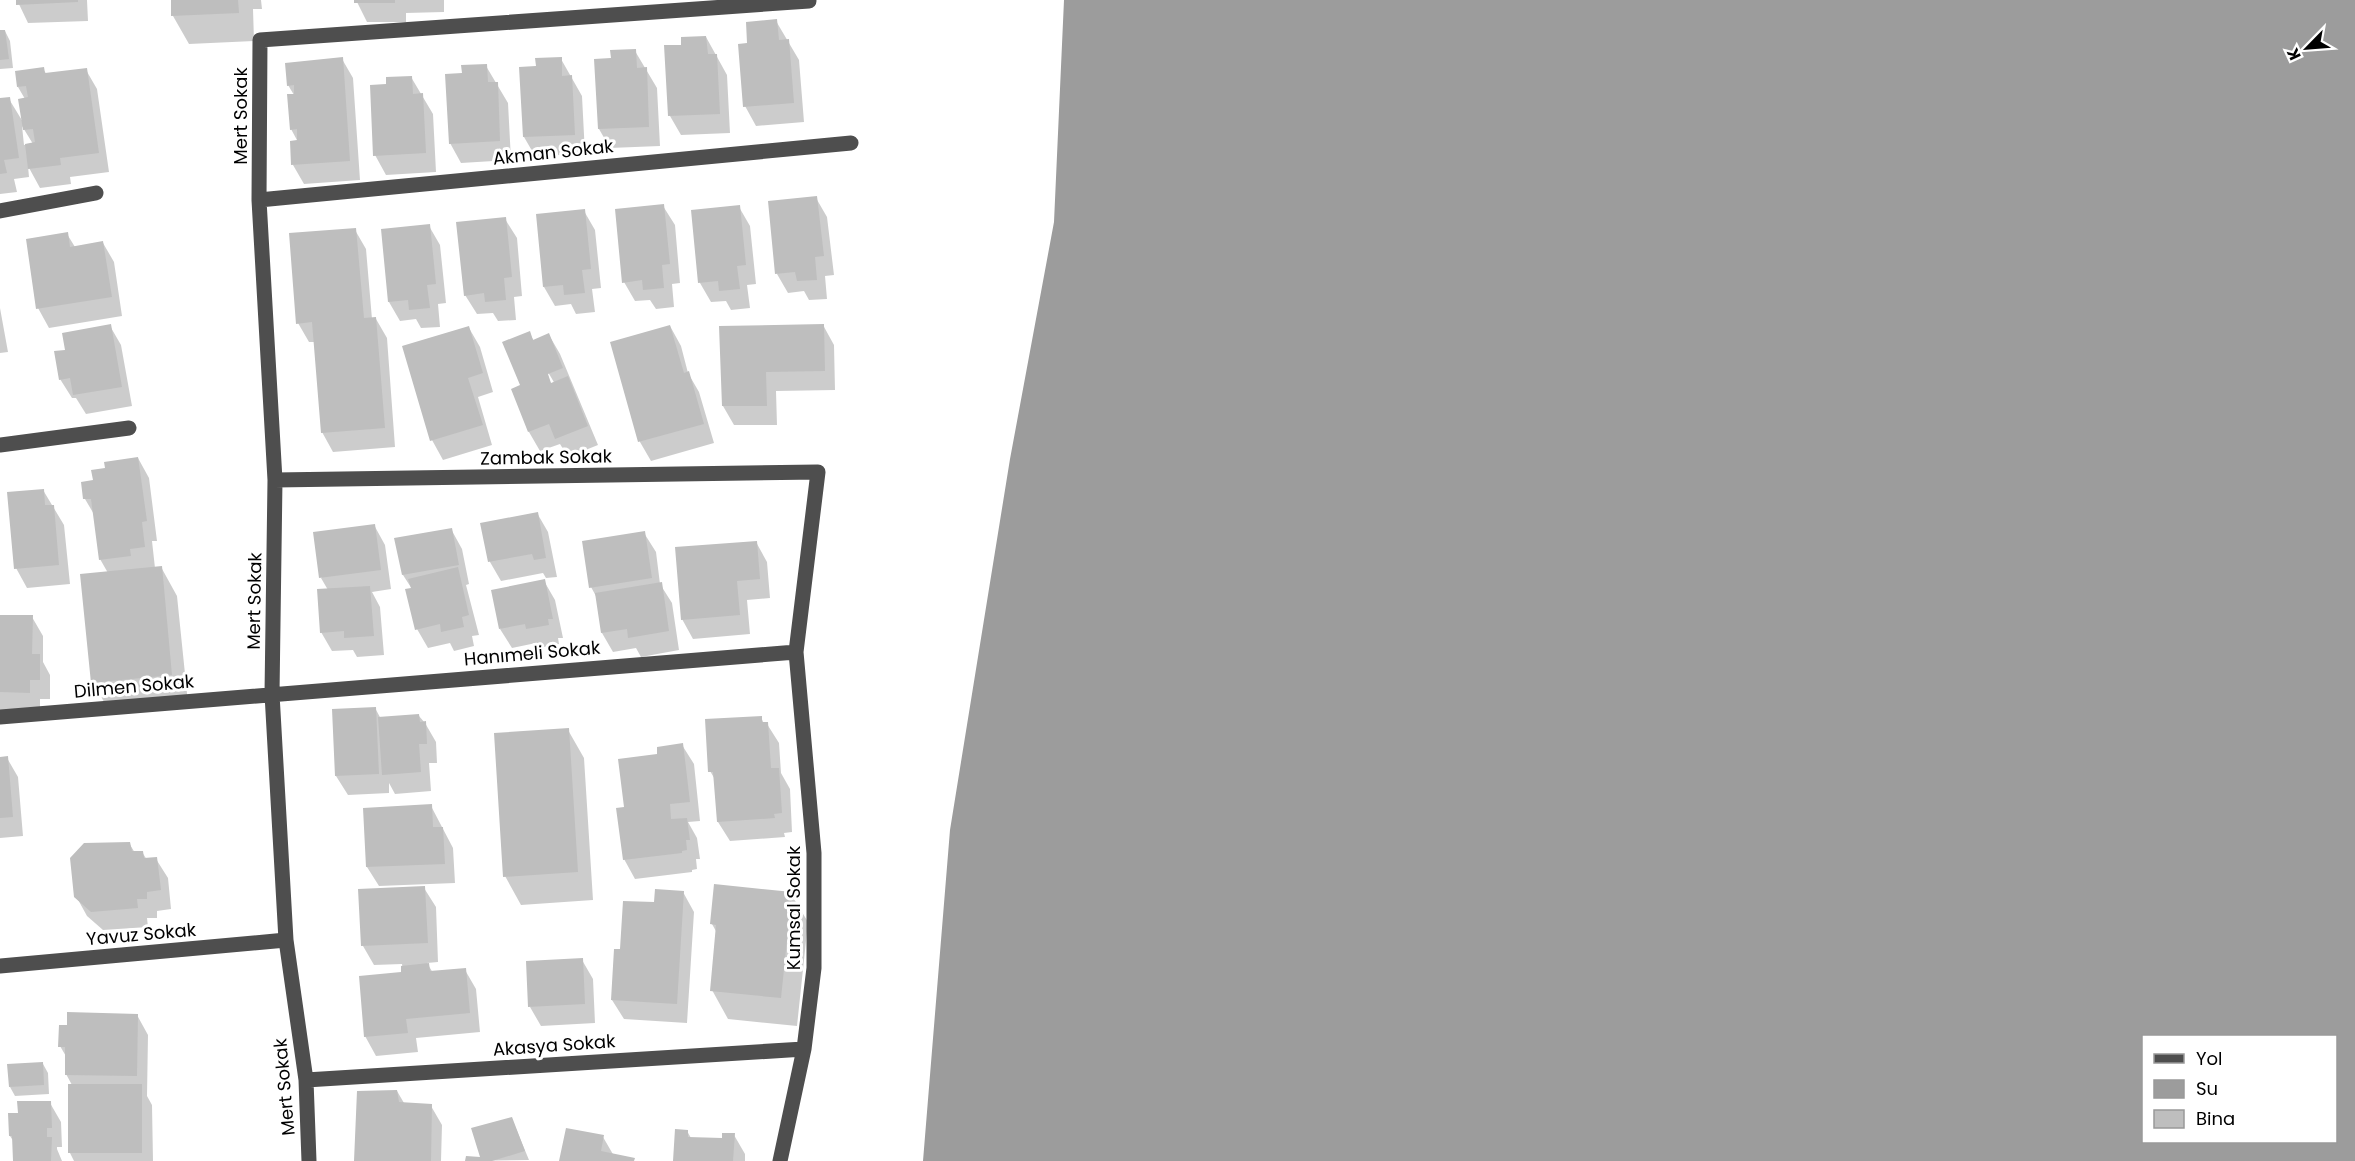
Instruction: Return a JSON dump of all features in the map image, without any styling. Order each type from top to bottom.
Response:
[{"type":"street","name":"Mert Sokak","points":[[309,1161],[306,1080],[286,940],[272,693],[275,480],[259,200],[261,40],[808,1]]},
{"type":"street","name":"Akman Sokak","points":[[259,200],[850,143]]},
{"type":"street","points":[[0,211],[96,193]]},
{"type":"street","points":[[0,445],[129,428]]},
{"type":"street","name":"Zambak Sokak","points":[[275,480],[818,472]]},
{"type":"street","name":"Kumsal Sokak","points":[[780,1161],[804,1049],[814,968],[814,853],[796,652],[818,472]]},
{"type":"street","name":"Hanımeli Sokak","points":[[272,693],[796,652]]},
{"type":"street","name":"Dilmen Sokak","points":[[0,717],[272,693]]},
{"type":"street","name":"Yavuz Sokak","points":[[0,966],[286,940]]},
{"type":"street","name":"Akasya Sokak","points":[[306,1080],[804,1049]]},
{"type":"water","points":[[1064,0],[2355,0],[2355,1161],[923,1161],[950,830],[1010,459],[1054,222]]},
{"type":"building","points":[[16,0],[78,0],[78,2],[16,5]]},
{"type":"building","points":[[171,0],[238,0],[239,13],[171,16]]},
{"type":"building","points":[[354,0],[395,0],[395,3],[354,3]]},
{"type":"building","points":[[777,19],[779,40],[789,39],[794,103],[743,107],[738,44],[747,43],[746,22]]},
{"type":"building","points":[[0,30],[5,30],[9,59],[0,60]]},
{"type":"building","points":[[706,36],[708,54],[717,54],[720,114],[668,116],[664,45],[681,45],[681,37]]},
{"type":"building","points":[[636,49],[637,68],[647,67],[649,127],[598,129],[594,59],[611,58],[610,50]]},
{"type":"building","points":[[343,57],[350,161],[291,165],[290,141],[297,140],[297,129],[290,130],[287,94],[294,94],[294,85],[287,86],[285,63]]},
{"type":"building","points":[[562,57],[562,76],[572,75],[575,135],[523,137],[519,67],[536,66],[535,58]]},
{"type":"building","points":[[487,64],[488,82],[498,82],[500,141],[449,144],[445,74],[462,73],[461,65]]},
{"type":"building","points":[[44,67],[45,73],[87,68],[99,153],[60,158],[61,165],[28,169],[25,144],[35,142],[33,129],[23,130],[18,99],[28,97],[26,86],[17,87],[15,71]]},
{"type":"building","points":[[412,76],[413,94],[423,93],[426,153],[373,156],[370,85],[386,84],[386,77]]},
{"type":"building","points":[[10,97],[19,158],[4,160],[7,173],[0,174],[0,98]]},
{"type":"building","points":[[817,196],[824,256],[815,257],[817,280],[797,281],[795,272],[775,274],[768,201]]},
{"type":"building","points":[[664,204],[670,264],[662,265],[664,288],[643,290],[642,280],[622,283],[615,209]]},
{"type":"building","points":[[740,205],[746,265],[737,266],[740,289],[719,291],[718,281],[698,283],[691,210]]},
{"type":"building","points":[[585,209],[591,269],[582,270],[585,293],[564,295],[563,285],[543,287],[536,214]]},
{"type":"building","points":[[506,217],[512,277],[504,278],[506,300],[485,302],[484,293],[464,296],[456,222]]},
{"type":"building","points":[[430,224],[436,284],[427,285],[430,308],[409,310],[408,300],[388,302],[381,229]]},
{"type":"building","points":[[356,228],[364,318],[376,317],[385,428],[321,433],[312,322],[296,324],[289,233]]},
{"type":"building","points":[[68,232],[70,247],[103,241],[112,297],[36,309],[26,239]]},
{"type":"building","points":[[111,324],[122,387],[73,395],[70,378],[59,380],[54,351],[65,350],[62,333]]},
{"type":"building","points":[[824,324],[825,371],[766,372],[767,406],[722,406],[719,326]]},
{"type":"building","points":[[670,325],[684,373],[689,371],[704,424],[638,442],[610,342]]},
{"type":"building","points":[[469,326],[483,373],[468,378],[483,425],[430,441],[402,346]]},
{"type":"building","points":[[530,331],[533,340],[549,333],[563,368],[548,374],[551,383],[568,376],[588,426],[555,439],[549,424],[528,432],[511,389],[520,385],[502,342]]},
{"type":"building","points":[[138,457],[147,521],[142,522],[145,547],[130,549],[131,556],[99,560],[91,499],[83,499],[81,482],[93,480],[91,470],[105,468],[104,462]]},
{"type":"building","points":[[44,489],[45,505],[54,505],[59,565],[14,569],[7,492]]},
{"type":"building","points":[[538,512],[546,558],[534,560],[532,554],[488,562],[480,523]]},
{"type":"building","points":[[375,524],[381,570],[319,578],[313,532]]},
{"type":"building","points":[[452,528],[459,565],[402,575],[394,538]]},
{"type":"building","points":[[645,531],[652,578],[589,588],[582,541]]},
{"type":"building","points":[[757,541],[760,579],[737,581],[740,615],[681,620],[675,547]]},
{"type":"building","points":[[162,566],[172,675],[91,683],[80,574]]},
{"type":"building","points":[[458,567],[469,615],[462,617],[464,627],[441,632],[440,624],[415,630],[405,589],[411,588],[408,579]]},
{"type":"building","points":[[545,579],[553,619],[548,619],[549,625],[526,629],[525,624],[499,629],[491,590]]},
{"type":"building","points":[[662,582],[669,631],[628,638],[627,629],[601,633],[595,593]]},
{"type":"building","points":[[370,586],[374,636],[344,638],[344,631],[320,633],[317,589]]},
{"type":"building","points":[[0,615],[33,615],[32,654],[40,654],[40,680],[30,680],[30,693],[0,692]]},
{"type":"building","points":[[376,707],[379,774],[335,776],[332,709]]},
{"type":"building","points":[[419,714],[420,722],[426,721],[427,744],[419,744],[421,772],[382,775],[378,717]]},
{"type":"building","points":[[762,716],[762,722],[768,722],[771,768],[779,768],[782,813],[774,814],[775,818],[717,822],[713,772],[708,772],[705,719]]},
{"type":"building","points":[[569,728],[578,872],[503,877],[494,733]]},
{"type":"building","points":[[683,743],[690,802],[670,804],[671,819],[687,818],[690,840],[686,840],[687,850],[682,853],[623,860],[616,808],[624,807],[618,759],[657,754],[657,747]]},
{"type":"building","points":[[8,756],[13,817],[0,818],[0,757]]},
{"type":"building","points":[[432,804],[433,827],[443,827],[445,864],[366,867],[363,808]]},
{"type":"building","points":[[130,842],[132,851],[143,851],[144,858],[157,857],[161,890],[147,892],[147,899],[137,899],[138,908],[91,912],[74,897],[70,858],[84,843]]},
{"type":"building","points":[[714,884],[792,892],[781,998],[710,991],[716,925],[710,924]]},
{"type":"building","points":[[425,886],[428,943],[361,946],[358,889]]},
{"type":"building","points":[[655,889],[684,891],[677,1004],[611,1000],[614,949],[620,949],[623,901],[654,902]]},
{"type":"building","points":[[583,958],[585,1004],[528,1007],[526,961]]},
{"type":"building","points":[[429,963],[430,971],[466,968],[470,1013],[406,1019],[408,1033],[364,1037],[359,976],[401,972],[401,966]]},
{"type":"building","points":[[67,1012],[138,1014],[137,1076],[65,1075],[65,1047],[58,1047],[59,1025],[67,1025]]},
{"type":"building","points":[[43,1062],[44,1085],[9,1087],[7,1064]]},
{"type":"building","points":[[68,1084],[142,1084],[142,1153],[68,1153]]},
{"type":"building","points":[[397,1090],[399,1102],[432,1104],[431,1161],[354,1161],[357,1091]]},
{"type":"building","points":[[17,1101],[51,1101],[52,1128],[47,1128],[47,1137],[52,1137],[51,1161],[13,1161],[8,1113],[18,1113]]},
{"type":"building","points":[[512,1117],[525,1151],[492,1161],[465,1161],[466,1156],[480,1157],[471,1128]]},
{"type":"building","points":[[566,1128],[604,1135],[601,1151],[635,1158],[634,1161],[559,1161]]},
{"type":"building","points":[[675,1129],[688,1130],[688,1137],[722,1138],[722,1133],[735,1133],[733,1161],[673,1161]]}]
